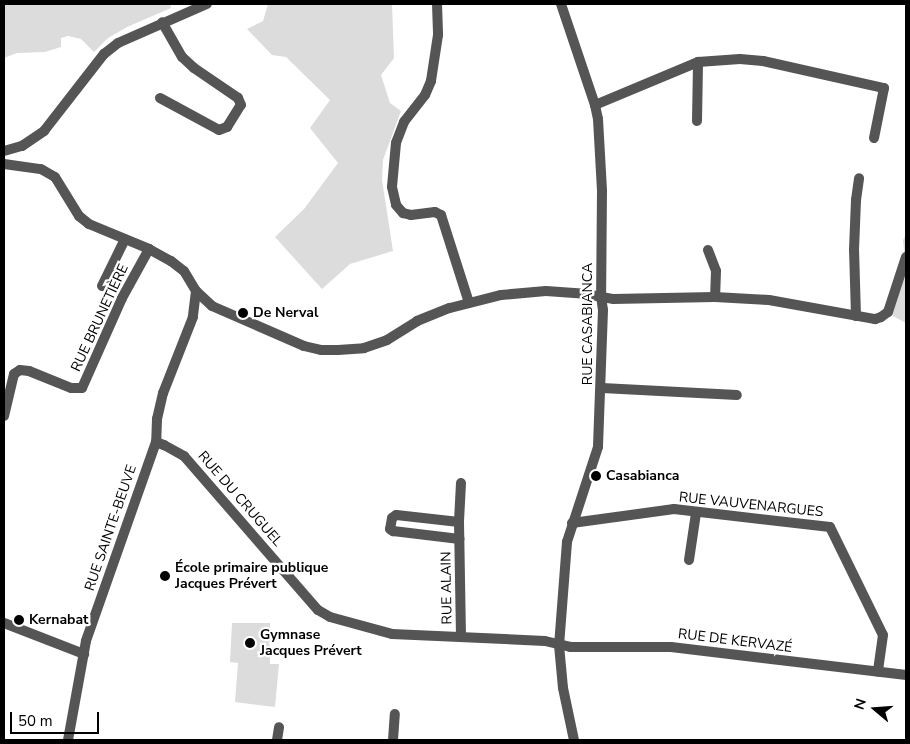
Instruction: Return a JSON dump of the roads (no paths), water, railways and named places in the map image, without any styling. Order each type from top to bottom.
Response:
[{"type":"street","points":[[4,151],[22,146],[44,131],[104,54],[118,43],[162,22],[207,4]]},
{"type":"street","points":[[437,4],[438,35],[431,81],[425,95],[404,122],[396,143],[392,187],[396,205],[403,212],[410,215],[435,212],[441,215],[469,303]]},
{"type":"street","name":"RUE CASABIANCA","points":[[561,4],[595,105],[598,119],[602,191],[602,388],[598,447],[572,524],[565,556],[559,644],[563,688],[574,740]]},
{"type":"street","points":[[160,98],[219,130],[227,127],[241,105],[238,98],[194,68],[182,57],[162,22]]},
{"type":"street","points":[[595,105],[698,62],[764,61],[884,88],[874,138]]},
{"type":"street","points":[[697,121],[698,62]]},
{"type":"street","points":[[4,164],[41,169],[55,177],[79,216],[89,224],[149,249],[184,271],[196,291],[212,306],[304,346],[321,350],[364,348],[387,340],[417,321],[450,308],[501,295],[546,291],[601,296],[613,299],[715,297],[769,300],[874,319],[881,318],[888,312],[906,257]]},
{"type":"street","points":[[856,316],[854,250],[859,178]]},
{"type":"street","points":[[102,286],[125,239]]},
{"type":"street","name":"RUE BRUNETIÈRE","points":[[4,416],[14,374],[20,370],[29,371],[70,388],[82,388],[122,298],[149,249]]},
{"type":"street","points":[[708,250],[716,270],[715,297]]},
{"type":"street","points":[[156,442],[157,419],[163,393],[193,316],[196,291]]},
{"type":"street","points":[[193,316],[212,306]]},
{"type":"street","points":[[602,388],[737,396]]},
{"type":"street","name":"RUE DU CRUGUEL","points":[[156,442],[164,444],[184,456],[318,610],[330,617],[382,632],[545,641],[559,644]]},
{"type":"street","name":"RUE SAINTE-BEUVE","points":[[68,740],[84,654],[156,442]]},
{"type":"street","name":"RUE ALAIN","points":[[461,483],[459,522],[461,636]]},
{"type":"street","name":"RUE VAUVENARGUES","points":[[572,524],[674,509],[830,527],[883,635],[878,672]]},
{"type":"street","points":[[689,560],[696,513]]},
{"type":"street","name":"RUE ALAIN","points":[[459,522],[396,515],[392,518],[390,529],[460,538]]},
{"type":"street","points":[[4,622],[84,654]]},
{"type":"street","name":"RUE DE KERVAZÉ","points":[[559,644],[570,647],[671,646],[906,675]]},
{"type":"street","points":[[393,740],[395,714]]},
{"type":"street","points":[[277,740],[279,727]]},
{"type":"place","name":"De Nerval","points":[[243,313]]},
{"type":"place","name":"Casabianca","points":[[596,476]]},
{"type":"place","name":"École primaire publique Jacques Prévert","points":[[165,576]]},
{"type":"place","name":"Kernabat","points":[[19,620]]},
{"type":"place","name":"Gymnase Jacques Prévert","points":[[250,643]]}]
